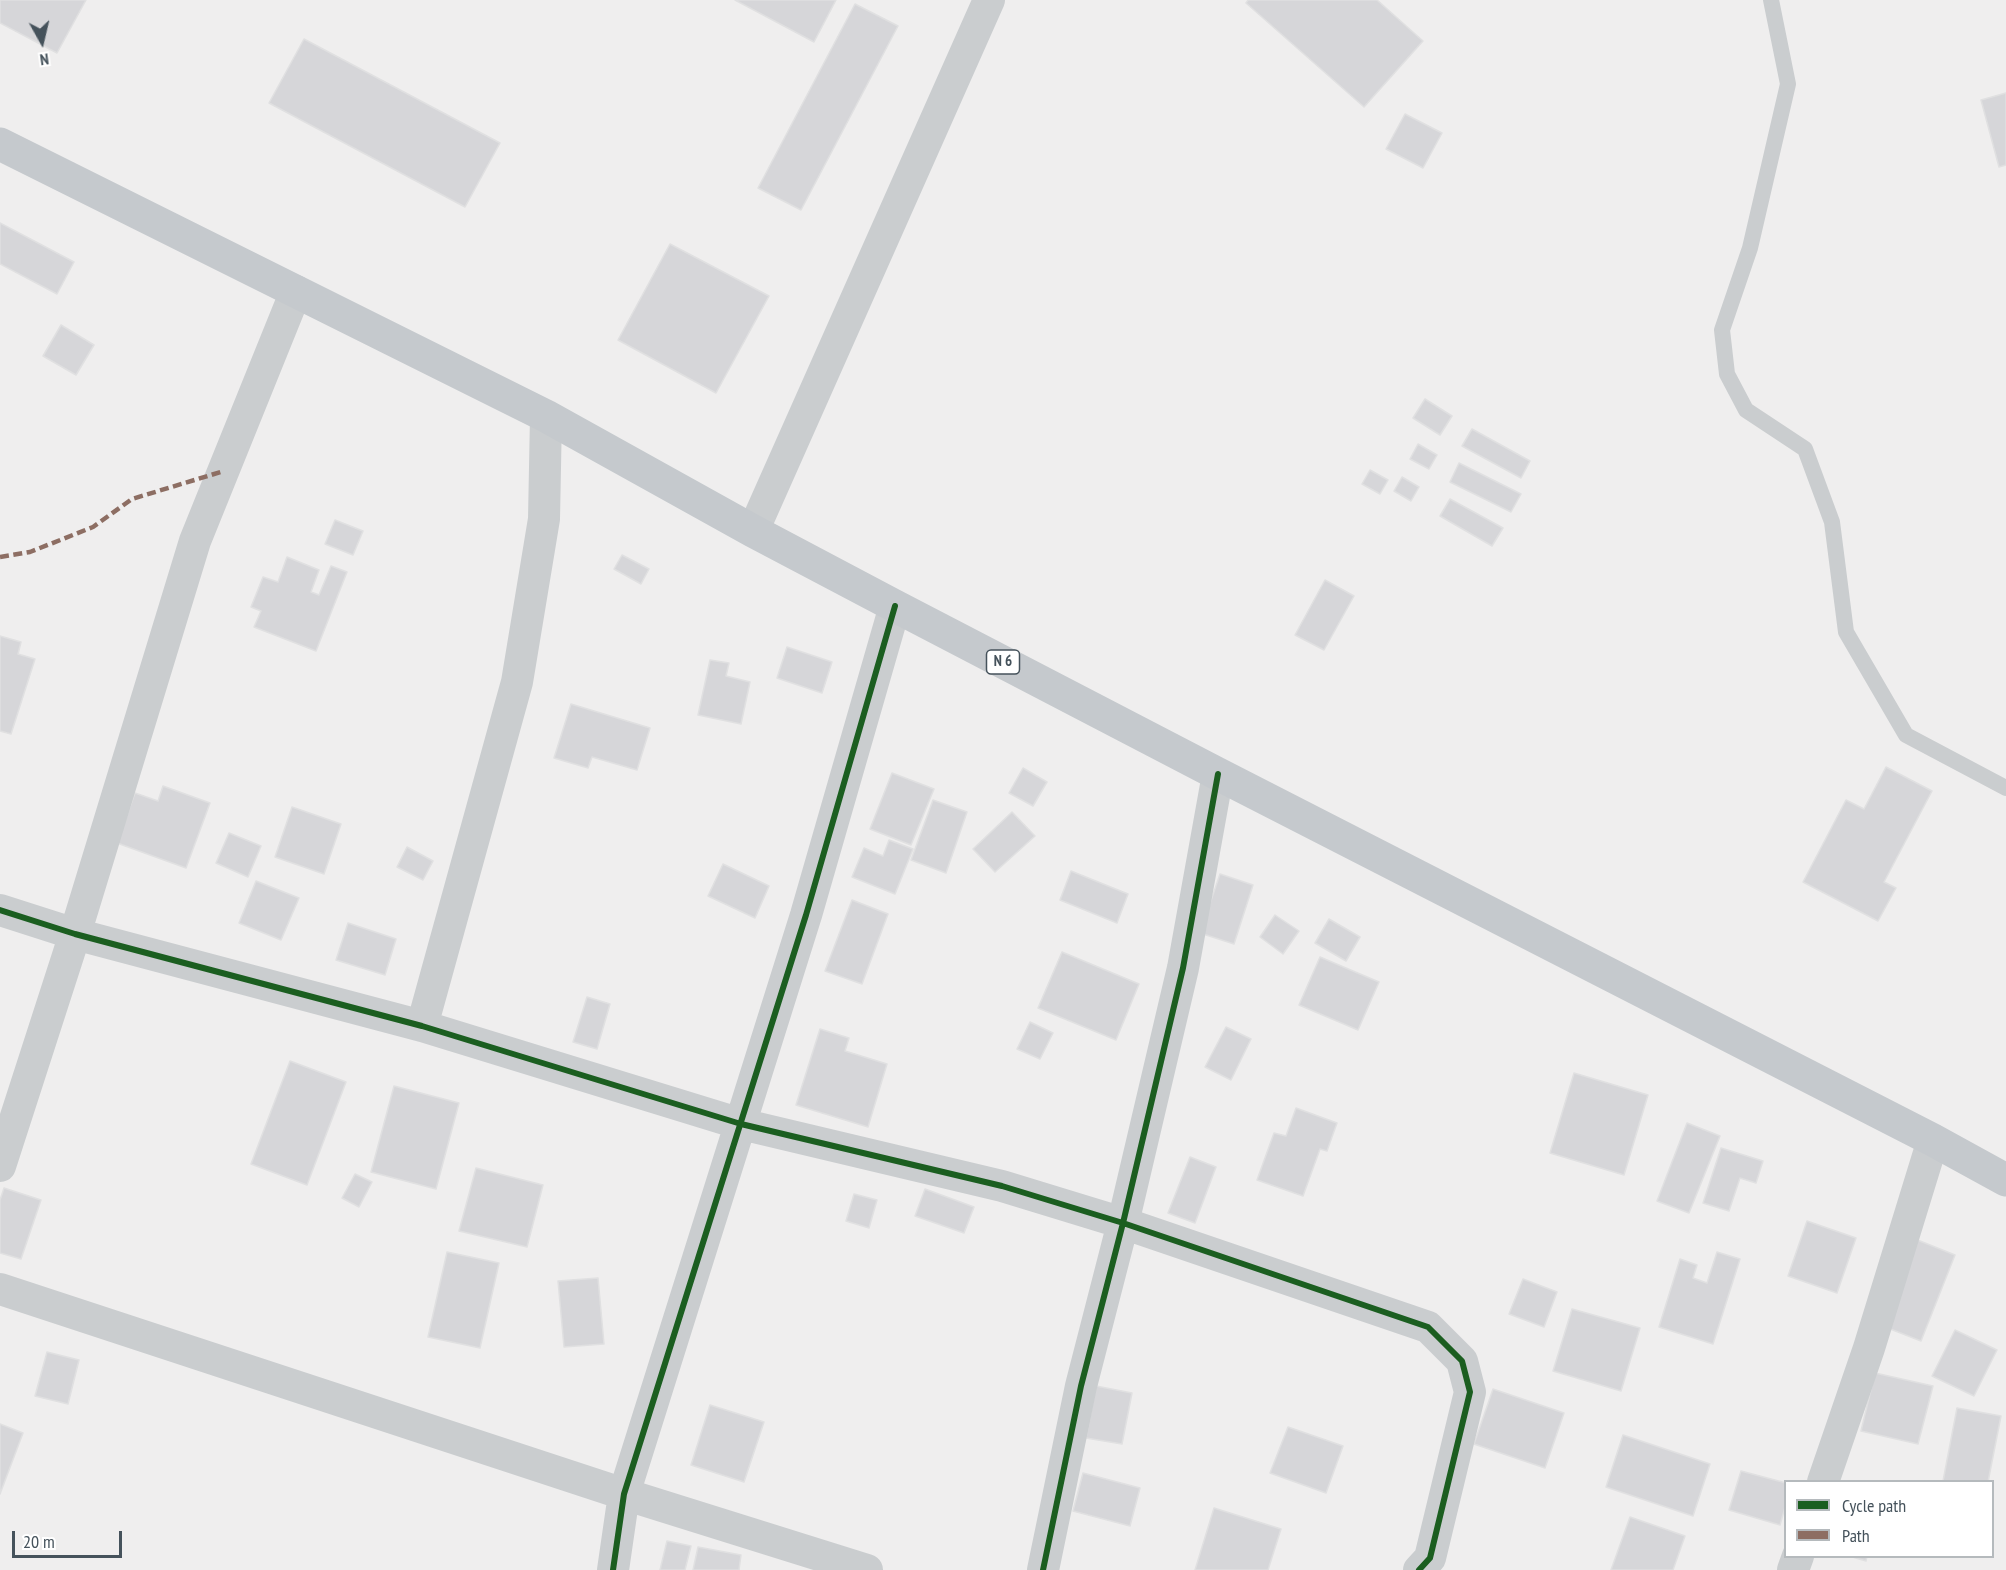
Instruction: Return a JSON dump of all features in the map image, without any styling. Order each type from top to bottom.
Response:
[{"type":"main road","name":"N 6","points":[[0,144],[546,416],[753,531],[895,606],[1933,1140],[2006,1180]]},
{"type":"street","points":[[753,531],[989,0]]},
{"type":"street","points":[[0,1166],[75,934],[195,541],[296,291]]},
{"type":"street","points":[[422,1026],[517,682],[544,519],[546,416]]},
{"type":"street","points":[[613,1570],[624,1494],[806,915],[895,606]]},
{"type":"street","points":[[1043,1570],[1081,1386],[1123,1223],[1183,968],[1218,774]]},
{"type":"street","points":[[0,910],[75,934],[422,1026],[741,1124],[1002,1186],[1123,1223],[1428,1327],[1462,1361],[1470,1392],[1430,1558],[1419,1570]]},
{"type":"street","points":[[1824,1480],[1869,1348],[1933,1140]]},
{"type":"street","points":[[0,1289],[624,1494],[867,1570]]},
{"type":"lane","points":[[1771,0],[1788,84],[1750,248],[1722,330],[1727,374],[1746,410],[1805,449],[1832,522],[1846,632],[1906,735],[2006,788]]},
{"type":"building","points":[[0,0],[86,0],[57,53],[0,23]]},
{"type":"building","points":[[735,0],[836,0],[814,42]]},
{"type":"building","points":[[1248,0],[1377,0],[1423,41],[1364,107],[1246,3]]},
{"type":"building","points":[[855,4],[898,26],[801,210],[758,188]]},
{"type":"building","points":[[304,39],[500,143],[465,207],[269,103]]},
{"type":"building","points":[[2006,93],[2006,165],[1999,167],[1981,100]]},
{"type":"building","points":[[1405,114],[1442,133],[1423,168],[1386,149]]},
{"type":"building","points":[[0,223],[74,262],[57,294],[0,264]]},
{"type":"building","points":[[670,244],[769,296],[716,393],[618,340]]},
{"type":"building","points":[[61,325],[94,345],[76,375],[43,356]]},
{"type":"building","points":[[1425,399],[1452,416],[1440,435],[1413,418]]},
{"type":"building","points":[[1472,429],[1530,461],[1521,478],[1462,446]]},
{"type":"building","points":[[1418,444],[1437,455],[1429,469],[1410,459]]},
{"type":"building","points":[[1459,463],[1521,494],[1511,512],[1450,482]]},
{"type":"building","points":[[1370,470],[1388,480],[1380,494],[1362,484]]},
{"type":"building","points":[[1402,477],[1419,487],[1411,501],[1394,491]]},
{"type":"building","points":[[1450,499],[1503,528],[1492,546],[1440,516]]},
{"type":"building","points":[[335,520],[363,531],[353,555],[325,544]]},
{"type":"building","points":[[622,555],[649,569],[641,584],[614,569]]},
{"type":"building","points":[[287,557],[319,570],[311,592],[319,595],[331,566],[347,572],[316,651],[254,627],[261,611],[251,607],[263,577],[278,582]]},
{"type":"building","points":[[1325,580],[1354,596],[1324,650],[1295,635]]},
{"type":"building","points":[[0,636],[21,642],[18,654],[35,659],[11,734],[0,731]]},
{"type":"building","points":[[787,647],[832,662],[822,693],[777,678]]},
{"type":"building","points":[[710,660],[729,663],[726,676],[750,682],[741,724],[698,715]]},
{"type":"building","points":[[571,704],[650,728],[637,770],[592,757],[588,768],[554,758]]},
{"type":"building","points":[[1886,767],[1932,791],[1884,882],[1896,888],[1878,921],[1803,882],[1846,800],[1864,809]]},
{"type":"building","points":[[1023,768],[1047,782],[1033,806],[1009,793]]},
{"type":"building","points":[[892,773],[934,789],[911,845],[870,829]]},
{"type":"building","points":[[163,786],[210,803],[186,868],[117,843],[135,793],[158,801]]},
{"type":"building","points":[[933,800],[967,812],[946,873],[911,860]]},
{"type":"building","points":[[292,807],[341,824],[324,874],[275,857]]},
{"type":"building","points":[[1012,812],[1035,836],[995,872],[973,849]]},
{"type":"building","points":[[229,833],[261,846],[248,877],[216,863]]},
{"type":"building","points":[[889,840],[913,849],[895,894],[852,877],[864,848],[883,856]]},
{"type":"building","points":[[407,847],[433,861],[423,880],[397,867]]},
{"type":"building","points":[[723,864],[769,886],[755,918],[708,896]]},
{"type":"building","points":[[1071,871],[1128,894],[1117,923],[1060,900]]},
{"type":"building","points":[[1220,874],[1253,885],[1234,944],[1200,933]]},
{"type":"building","points":[[256,881],[299,898],[281,940],[239,923]]},
{"type":"building","points":[[852,900],[888,914],[862,984],[825,971]]},
{"type":"building","points":[[1275,915],[1299,931],[1283,954],[1260,937]]},
{"type":"building","points":[[1329,919],[1360,937],[1346,961],[1315,943]]},
{"type":"building","points":[[348,923],[396,939],[385,975],[336,960]]},
{"type":"building","points":[[1062,952],[1139,984],[1116,1040],[1038,1008]]},
{"type":"building","points":[[1320,957],[1379,982],[1358,1030],[1299,1005]]},
{"type":"building","points":[[587,997],[610,1004],[597,1049],[573,1042]]},
{"type":"building","points":[[1030,1022],[1053,1033],[1040,1059],[1017,1049]]},
{"type":"building","points":[[1226,1027],[1251,1039],[1231,1080],[1205,1067]]},
{"type":"building","points":[[820,1029],[849,1038],[845,1051],[887,1064],[868,1127],[796,1105]]},
{"type":"building","points":[[290,1061],[346,1082],[307,1185],[251,1164]]},
{"type":"building","points":[[1574,1073],[1648,1095],[1624,1175],[1550,1153]]},
{"type":"building","points":[[394,1086],[459,1103],[436,1189],[371,1172]]},
{"type":"building","points":[[1296,1108],[1337,1123],[1327,1151],[1320,1149],[1303,1196],[1257,1180],[1274,1133],[1286,1136]]},
{"type":"building","points":[[1687,1123],[1720,1136],[1689,1213],[1657,1201]]},
{"type":"building","points":[[1721,1148],[1763,1161],[1756,1183],[1740,1178],[1729,1211],[1703,1203]]},
{"type":"building","points":[[1190,1157],[1216,1167],[1195,1223],[1168,1213]]},
{"type":"building","points":[[476,1168],[543,1185],[527,1247],[459,1231]]},
{"type":"building","points":[[355,1174],[372,1182],[359,1207],[342,1198]]},
{"type":"building","points":[[4,1188],[41,1200],[21,1259],[0,1253],[0,1200]]},
{"type":"building","points":[[925,1189],[974,1207],[964,1233],[915,1216]]},
{"type":"building","points":[[854,1194],[877,1200],[869,1228],[846,1221]]},
{"type":"building","points":[[1807,1221],[1856,1238],[1837,1293],[1788,1276]]},
{"type":"building","points":[[1915,1239],[1955,1255],[1921,1341],[1880,1325]]},
{"type":"building","points":[[447,1252],[499,1263],[480,1348],[428,1337]]},
{"type":"building","points":[[1717,1252],[1740,1259],[1713,1344],[1659,1327],[1680,1259],[1697,1265],[1693,1278],[1707,1283]]},
{"type":"building","points":[[598,1278],[604,1344],[564,1347],[558,1281]]},
{"type":"building","points":[[1523,1279],[1557,1292],[1544,1327],[1509,1314]]},
{"type":"building","points":[[1572,1309],[1640,1328],[1621,1391],[1553,1371]]},
{"type":"building","points":[[1955,1330],[1997,1350],[1974,1396],[1932,1376]]},
{"type":"building","points":[[47,1352],[79,1360],[68,1404],[35,1396]]},
{"type":"building","points":[[1875,1373],[1933,1386],[1918,1444],[1861,1431]]},
{"type":"building","points":[[1096,1386],[1132,1393],[1122,1444],[1086,1438]]},
{"type":"building","points":[[1493,1389],[1564,1413],[1545,1468],[1474,1444]]},
{"type":"building","points":[[710,1405],[764,1422],[744,1482],[691,1465]]},
{"type":"building","points":[[1957,1408],[2001,1416],[1988,1480],[1943,1480]]},
{"type":"building","points":[[0,1424],[23,1433],[0,1494]]},
{"type":"building","points":[[1288,1427],[1343,1446],[1326,1493],[1270,1473]]},
{"type":"building","points":[[1623,1435],[1710,1464],[1693,1516],[1606,1487]]},
{"type":"building","points":[[1741,1471],[1784,1482],[1784,1511],[1780,1525],[1729,1510]]},
{"type":"building","points":[[1083,1473],[1140,1488],[1130,1526],[1073,1511]]},
{"type":"building","points":[[1214,1508],[1281,1529],[1268,1570],[1195,1570]]},
{"type":"building","points":[[1630,1517],[1685,1536],[1673,1570],[1611,1570]]},
{"type":"building","points":[[667,1541],[691,1546],[685,1570],[660,1570]]},
{"type":"building","points":[[698,1547],[741,1555],[739,1570],[693,1570]]},
{"type":"marked path","points":[[0,557],[30,552],[93,527],[132,499],[224,471]]},
{"type":"cycle path","points":[[613,1570],[624,1494],[806,915],[895,606]]},
{"type":"cycle path","points":[[0,910],[75,934],[422,1026],[741,1124],[1002,1186],[1123,1223],[1183,968],[1218,774]]},
{"type":"cycle path","points":[[1043,1570],[1081,1386],[1123,1223],[1428,1327],[1462,1361],[1470,1392],[1430,1558],[1419,1570]]}]
